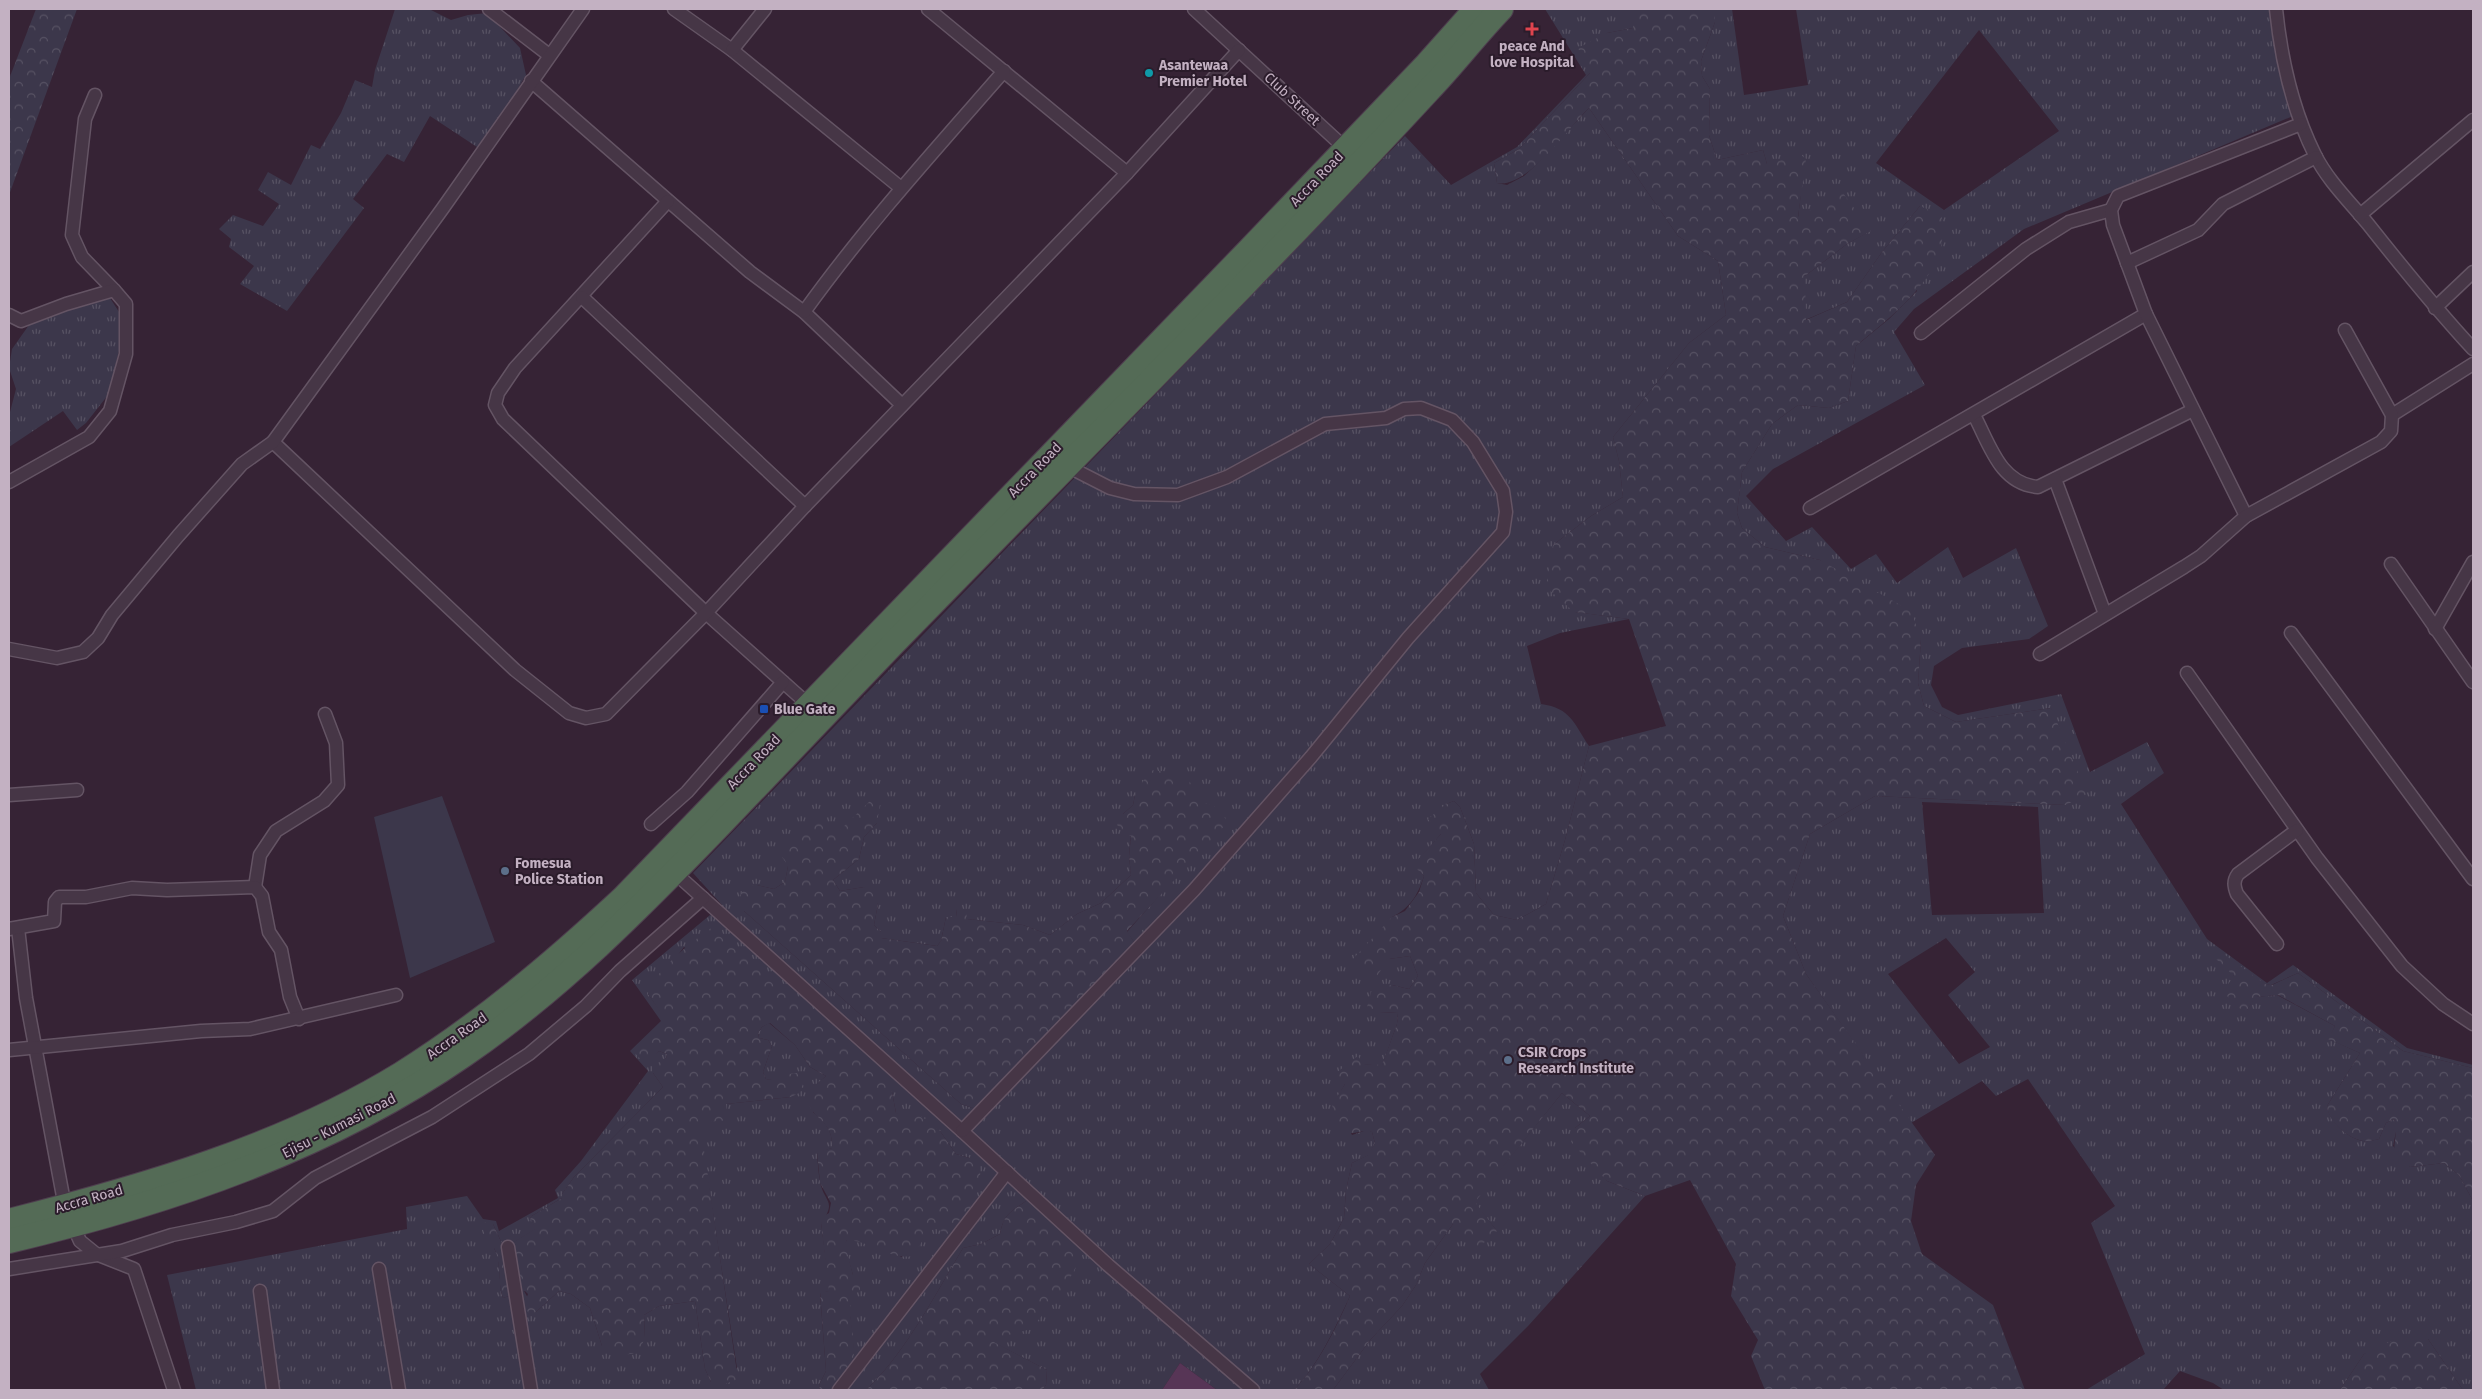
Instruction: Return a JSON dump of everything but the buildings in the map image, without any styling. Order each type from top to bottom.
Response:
[{"type":"highway","name":"Accra Road","points":[[9,1221],[69,1216],[271,1139],[365,1094],[449,1042],[495,1009],[566,951],[623,898],[810,706],[1427,64],[1476,9]]},
{"type":"highway","name":"Accra Road","points":[[623,923],[1244,285],[1425,94],[1501,9]]},
{"type":"highway","name":"Ejisu - Kumasi Road","points":[[9,1241],[69,1216],[182,1193],[237,1173],[314,1140],[405,1092],[464,1056],[573,971],[623,923]]},
{"type":"street","points":[[489,9],[549,55]]},
{"type":"street","points":[[9,649],[58,658],[84,652],[98,638],[112,615],[236,471],[273,442],[443,208],[530,81],[583,9]]},
{"type":"street","points":[[674,9],[732,50],[901,188]]},
{"type":"street","points":[[732,50],[765,9]]},
{"type":"street","points":[[928,9],[1127,173]]},
{"type":"street","name":"Club Street","points":[[1194,9],[1346,148]]},
{"type":"street","points":[[2276,9],[2278,34],[2301,124],[2316,157],[2334,184],[2435,308],[2473,349]]},
{"type":"street","points":[[273,442],[515,670],[569,713],[586,718],[606,714],[706,613],[902,404],[1127,173],[1239,50]]},
{"type":"street","points":[[804,312],[833,272],[901,188],[1004,71]]},
{"type":"street","points":[[530,81],[750,272],[804,312],[902,404]]},
{"type":"street","points":[[9,482],[89,437],[110,411],[126,354],[126,304],[82,257],[72,235],[85,119],[95,95]]},
{"type":"street","points":[[2360,215],[2473,120]]},
{"type":"street","points":[[2246,516],[2146,314],[2113,225],[2111,210],[2118,196],[2301,124]]},
{"type":"street","points":[[2127,263],[2198,230],[2223,204],[2316,157]]},
{"type":"street","points":[[668,201],[514,368],[498,394],[496,405],[503,419],[706,613],[810,706]]},
{"type":"street","points":[[1921,333],[2026,249],[2069,222],[2111,210]]},
{"type":"street","points":[[2435,308],[2473,272]]},
{"type":"street","points":[[9,315],[22,321],[66,304],[114,290]]},
{"type":"street","points":[[582,296],[805,506]]},
{"type":"street","points":[[1810,508],[2146,314]]},
{"type":"street","points":[[2040,654],[2201,556],[2246,516],[2381,442],[2390,431],[2392,416],[2345,330]]},
{"type":"street","points":[[2392,416],[2473,364]]},
{"type":"street","points":[[962,1131],[1194,890],[1285,787],[1408,638],[1448,596],[1503,532],[1506,512],[1503,491],[1473,442],[1452,420],[1421,408],[1404,409],[1386,418],[1325,424],[1227,477],[1178,495],[1134,494],[1110,488],[1067,466]]},
{"type":"street","points":[[1974,415],[2005,473],[2024,486],[2038,487],[2193,410]]},
{"type":"street","points":[[2055,479],[2105,614]]},
{"type":"street","points":[[2435,629],[2473,562]]},
{"type":"street","points":[[2391,564],[2473,682]]},
{"type":"street","points":[[2291,633],[2473,879]]},
{"type":"street","points":[[2187,673],[2297,830],[2402,966],[2443,1004],[2473,1024]]},
{"type":"street","points":[[651,824],[687,792],[783,682]]},
{"type":"street","points":[[299,1018],[286,983],[281,950],[269,932],[262,896],[255,887],[260,855],[276,831],[324,801],[338,785],[336,743],[325,714]]},
{"type":"street","points":[[9,795],[77,790]]},
{"type":"street","points":[[2278,944],[2237,894],[2234,879],[2297,830]]},
{"type":"street","points":[[674,872],[1008,1172],[1108,1265],[1253,1390]]},
{"type":"street","points":[[174,1390],[134,1268],[96,1254],[80,1241],[69,1216],[13,929],[54,921],[55,902],[59,897],[86,897],[132,888],[167,890],[255,887]]},
{"type":"street","points":[[9,1269],[122,1251],[172,1235],[236,1222],[273,1211],[315,1178],[432,1117],[529,1054],[586,1006],[620,971],[703,898]]},
{"type":"street","points":[[9,1050],[201,1031],[250,1029],[396,995]]},
{"type":"street","points":[[839,1390],[1008,1172]]},
{"type":"street","points":[[508,1247],[531,1390]]},
{"type":"street","points":[[379,1269],[399,1390]]},
{"type":"street","points":[[260,1291],[273,1390]]},
{"type":"green space","points":[[36,9],[77,9],[9,195],[9,79]]},
{"type":"green space","points":[[395,9],[429,9],[451,20],[468,15],[487,13],[520,48],[526,75],[505,111],[477,147],[430,116],[404,162],[387,154],[353,199],[364,208],[287,311],[240,284],[254,266],[229,247],[231,239],[219,229],[233,215],[263,226],[279,204],[258,190],[268,172],[291,185],[311,145],[320,149],[341,113],[355,80],[372,87],[375,70]]},
{"type":"green space","points":[[1545,9],[1633,9],[1633,28],[1607,33],[1590,73],[1519,149],[1494,163],[1497,183],[1507,185],[1524,176],[1589,108],[1678,236],[1718,261],[1726,315],[1689,343],[1613,437],[1619,461],[1623,497],[1591,516],[1553,545],[1575,612],[1629,619],[1560,633],[1527,646],[1541,704],[1559,709],[1571,718],[1589,746],[1565,840],[1546,904],[1517,920],[1494,915],[1476,893],[1474,844],[1460,807],[1454,801],[1446,804],[1441,834],[1414,865],[1424,876],[1416,895],[1404,909],[1392,917],[1389,959],[1410,956],[1418,976],[1409,989],[1392,985],[1380,1012],[1398,1013],[1397,1024],[1382,1066],[1363,1064],[1345,1084],[1333,1105],[1352,1135],[1367,1130],[1372,1132],[1375,1143],[1369,1155],[1352,1163],[1346,1190],[1344,1218],[1330,1244],[1309,1264],[1350,1296],[1319,1357],[1294,1390],[1217,1390],[1180,1363],[1162,1390],[1042,1390],[1046,1385],[1047,1370],[989,1340],[1026,1201],[1009,1214],[1000,1234],[981,1244],[963,1248],[907,1341],[881,1375],[866,1390],[835,1390],[854,1352],[849,1306],[853,1275],[844,1244],[847,1240],[858,1240],[902,1257],[970,1158],[956,1154],[940,1131],[896,1113],[892,1092],[684,947],[648,994],[666,1019],[653,1056],[659,1051],[667,1054],[666,1058],[653,1073],[663,1087],[574,1177],[562,1194],[562,1198],[530,1217],[536,1229],[504,1248],[493,1224],[494,1248],[498,1257],[501,1292],[503,1298],[524,1291],[536,1312],[559,1291],[571,1294],[590,1308],[602,1346],[645,1338],[644,1315],[659,1306],[695,1301],[705,1369],[711,1382],[737,1368],[699,1123],[726,1104],[791,1097],[784,1077],[775,1080],[766,1079],[763,1072],[772,1046],[768,1040],[759,1038],[758,1033],[762,1027],[769,1023],[795,1045],[810,1067],[826,1076],[817,1084],[813,1112],[828,1128],[832,1142],[832,1148],[817,1153],[820,1181],[829,1205],[821,1223],[830,1291],[820,1293],[826,1371],[819,1385],[820,1390],[196,1390],[167,1275],[407,1229],[406,1207],[467,1196],[483,1219],[496,1221],[499,1231],[558,1198],[555,1190],[581,1161],[648,1071],[630,1051],[661,1021],[632,980],[722,905],[693,873],[1405,136],[1451,185],[1517,147],[1586,75]],"holes":[[[1135,795],[1172,881],[1127,932],[1134,942],[972,1108],[961,1104],[744,911],[757,885],[774,889],[785,882],[788,866],[835,836],[877,823],[864,837],[859,859],[833,880],[840,891],[864,887],[878,904],[874,925],[881,932],[881,938],[937,946],[941,941],[946,917],[956,917],[957,909],[967,919],[1023,925],[1050,935],[1077,914],[1101,903],[1131,875],[1129,856],[1131,835],[1123,814],[1133,805]]]},
{"type":"green space","points":[[1633,9],[1715,9],[1715,22],[1701,61],[1702,76],[1710,89],[1709,135],[1717,160],[1763,150],[1767,164],[1801,155],[1806,159],[1798,217],[1843,193],[1871,231],[1847,244],[1805,276],[1806,320],[1847,302],[1882,252],[1920,206],[1942,216],[1940,251],[1925,279],[1905,303],[1856,346],[1848,401],[1829,408],[1798,405],[1772,424],[1742,472],[1737,513],[1742,528],[1765,547],[1820,560],[1911,611],[1921,639],[1918,683],[1924,706],[1956,722],[2051,708],[2087,794],[2066,805],[1875,796],[1810,834],[1783,916],[1806,974],[1935,1155],[1916,1185],[1911,1221],[1922,1254],[1993,1305],[2025,1390],[1765,1390],[1751,1356],[1758,1340],[1731,1296],[1736,1264],[1690,1180],[1645,1196],[1607,1181],[1571,1142],[1575,1128],[1590,1116],[1562,1093],[1475,1202],[1497,1231],[1477,1249],[1453,1224],[1425,1263],[1416,1285],[1402,1306],[1371,1339],[1333,1390],[1294,1390],[1319,1357],[1333,1333],[1350,1296],[1309,1264],[1330,1244],[1344,1218],[1346,1190],[1352,1163],[1368,1155],[1375,1143],[1372,1132],[1340,1133],[1332,1105],[1345,1084],[1336,1073],[1358,1056],[1363,1064],[1382,1065],[1397,1024],[1398,1013],[1380,1012],[1367,1007],[1372,989],[1392,985],[1409,989],[1418,976],[1410,956],[1389,959],[1374,980],[1361,971],[1352,960],[1392,917],[1405,911],[1419,892],[1424,876],[1413,865],[1441,834],[1428,819],[1446,804],[1454,801],[1460,807],[1474,844],[1476,893],[1494,915],[1517,920],[1546,904],[1565,840],[1589,746],[1666,726],[1629,619],[1574,612],[1546,587],[1553,545],[1591,516],[1623,497],[1619,461],[1613,437],[1689,343],[1726,315],[1718,261],[1678,236],[1589,108],[1546,155],[1521,177],[1509,182],[1497,183],[1494,163],[1519,149],[1590,73],[1578,48],[1607,33],[1633,28]]},
{"type":"green space","points":[[1715,9],[1732,9],[1744,95],[1808,85],[1796,9],[2271,9],[2293,116],[2024,229],[1914,309],[1894,332],[1925,385],[1773,469],[1746,496],[1786,541],[1812,527],[1851,569],[1876,554],[1897,583],[1948,547],[1963,578],[2016,548],[2048,626],[2029,639],[1962,648],[1934,666],[1931,685],[1942,707],[1958,715],[2061,694],[2090,772],[2147,742],[2164,773],[2121,804],[2207,939],[2267,983],[2293,965],[2407,1048],[2473,1065],[2473,1068],[2403,1051],[2298,973],[2271,985],[2264,984],[2218,951],[2234,976],[2247,1010],[2255,997],[2277,995],[2335,1026],[2329,1039],[2360,1053],[2327,1106],[2328,1112],[2335,1123],[2345,1133],[2365,1141],[2379,1139],[2386,1123],[2394,1119],[2397,1127],[2393,1146],[2410,1167],[2444,1163],[2459,1175],[2473,1201],[2473,1390],[2463,1390],[2428,1339],[2364,1354],[2340,1390],[2224,1390],[2213,1383],[2180,1371],[2163,1390],[2086,1390],[2145,1354],[2091,1223],[2115,1206],[2028,1079],[1996,1096],[1982,1081],[1911,1123],[1806,974],[1783,916],[1810,834],[1875,796],[2066,805],[2051,708],[1956,722],[1924,706],[1918,683],[1921,639],[1820,560],[1765,547],[1742,528],[1737,513],[1742,472],[1772,424],[1798,405],[1829,408],[1848,401],[1856,346],[1889,319],[1917,291],[1920,206],[1882,252],[1847,302],[1805,320],[1805,276],[1847,244],[1870,231],[1798,218],[1801,193],[1767,164],[1763,150],[1717,160],[1709,135],[1710,89],[1702,76],[1701,61],[1715,22]],"holes":[[[1979,30],[2059,131],[1944,210],[1876,163]],[[1922,802],[2038,807],[2044,913],[1932,915]],[[1946,938],[1975,972],[1948,995],[1990,1047],[1959,1064],[1888,974]]]},
{"type":"green space","points":[[108,295],[121,315],[119,351],[108,395],[86,423],[77,430],[63,411],[9,447],[9,416],[16,389],[9,368],[12,349],[29,325]]},
{"type":"green space","points":[[1150,770],[1177,773],[1183,776],[1192,784],[1202,803],[1218,808],[1227,823],[1127,931],[1134,942],[1132,948],[981,1103],[972,1108],[961,1104],[744,911],[740,896],[745,887],[757,885],[774,889],[785,882],[788,866],[779,852],[795,833],[816,820],[835,835],[870,801],[880,804],[877,823],[864,837],[859,859],[833,880],[840,891],[864,887],[872,889],[878,904],[874,925],[881,932],[881,938],[937,946],[941,941],[946,917],[956,917],[957,909],[966,909],[967,919],[1023,925],[1050,935],[1077,914],[1101,903],[1131,875],[1129,856],[1131,836],[1123,834],[1116,823],[1133,805],[1135,795]]},
{"type":"green space","points":[[442,796],[495,942],[410,978],[374,817]]},
{"type":"green space","points":[[714,926],[883,1077],[892,1092],[896,1113],[920,1115],[940,1131],[956,1154],[970,1158],[980,1167],[979,1187],[967,1211],[948,1234],[931,1227],[913,1256],[904,1257],[888,1253],[864,1243],[847,1240],[845,1244],[853,1275],[860,1281],[860,1290],[852,1295],[850,1304],[854,1344],[853,1362],[835,1390],[820,1390],[819,1385],[826,1371],[820,1292],[829,1291],[821,1223],[822,1217],[829,1213],[831,1203],[820,1183],[817,1152],[832,1148],[829,1130],[810,1108],[807,1092],[826,1076],[810,1067],[795,1045],[770,1023],[762,1027],[758,1033],[759,1038],[768,1040],[772,1046],[763,1072],[766,1079],[775,1079],[798,1073],[804,1087],[799,1093],[791,1097],[726,1104],[728,1120],[700,1123],[738,1379],[723,1385],[711,1382],[705,1369],[695,1301],[659,1306],[644,1315],[645,1338],[638,1353],[614,1356],[602,1346],[590,1308],[571,1294],[559,1291],[536,1312],[529,1314],[524,1305],[528,1294],[525,1291],[503,1298],[496,1254],[494,1248],[487,1246],[482,1224],[487,1222],[493,1224],[504,1248],[535,1229],[530,1217],[562,1198],[562,1194],[574,1177],[663,1087],[653,1073],[653,1066],[666,1058],[667,1054],[659,1051],[646,1065],[632,1050],[665,1019],[648,994],[658,975],[666,966],[686,947]]},
{"type":"green space","points":[[2218,950],[2265,984],[2272,985],[2298,973],[2403,1051],[2473,1068],[2473,1201],[2459,1175],[2444,1163],[2410,1167],[2395,1157],[2396,1129],[2394,1119],[2386,1123],[2379,1139],[2371,1141],[2357,1139],[2339,1128],[2328,1112],[2327,1106],[2360,1053],[2328,1039],[2335,1026],[2278,995],[2256,997],[2247,1010],[2243,1011],[2230,1001],[2224,990],[2234,976],[2214,957]]},
{"type":"green space","points":[[1562,1093],[1590,1116],[1575,1128],[1607,1181],[1645,1196],[1529,1325],[1480,1374],[1489,1390],[1333,1390],[1371,1339],[1402,1306],[1416,1285],[1425,1263],[1453,1224],[1497,1231],[1474,1202]]},
{"type":"green space","points":[[1026,1201],[1084,1251],[1066,1286],[1031,1329],[990,1340],[1047,1370],[1046,1385],[1042,1390],[866,1390],[881,1375],[907,1341],[963,1248],[981,1244],[1000,1234],[1009,1214]]},
{"type":"green space","points":[[2396,1339],[2428,1339],[2463,1390],[2340,1390],[2364,1354]]},
{"type":"shaded area","points":[[1180,1363],[1217,1390],[1162,1390]]},
{"type":"place","name":"peace And love Hospital","points":[[1532,29]]},
{"type":"place","name":"Asantewaa Premier Hotel","points":[[1149,73]]},
{"type":"place","name":"Blue Gate","points":[[764,709]]},
{"type":"place","name":"Fomesua Police Station","points":[[505,871]]},
{"type":"place","name":"CSIR Crops Research Institute","points":[[1508,1060]]}]
